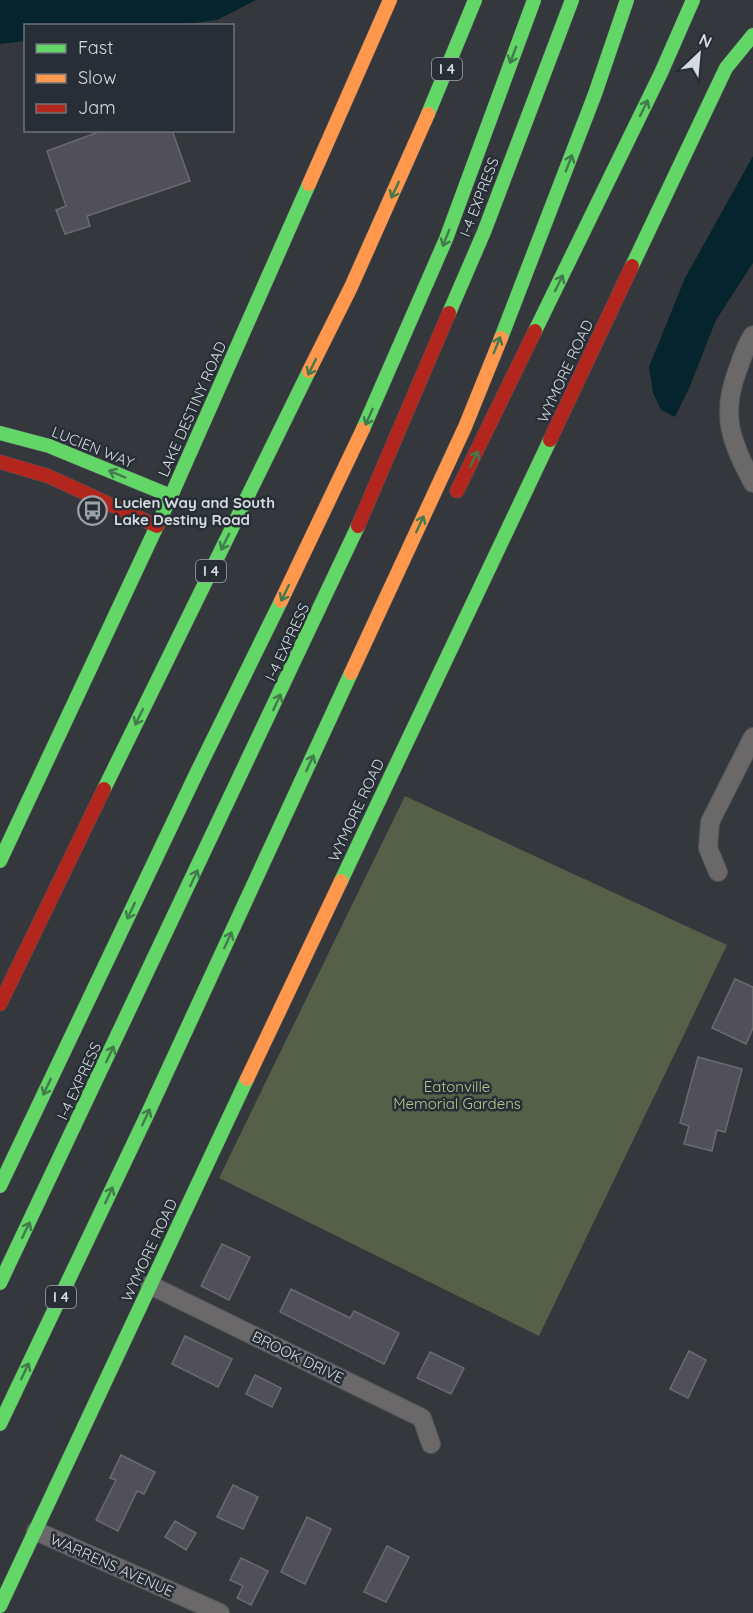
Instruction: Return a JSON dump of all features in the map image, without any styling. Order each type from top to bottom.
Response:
[{"type":"main road","name":"LAKE DESTINY ROAD","points":[[0,861],[171,496],[390,0]]},
{"type":"main road","points":[[419,137],[462,0]]},
{"type":"main road","name":"I 4","points":[[0,1004],[351,287],[419,137],[475,0]]},
{"type":"main road","name":"I-4 EXPRESS","points":[[0,1186],[197,772],[346,468],[446,239],[534,0]]},
{"type":"main road","name":"I-4 EXPRESS","points":[[0,1283],[343,561],[484,232],[572,0]]},
{"type":"main road","name":"I 4","points":[[0,1424],[147,1115],[465,427],[551,211],[627,0]]},
{"type":"main road","points":[[661,73],[684,0]]},
{"type":"main road","points":[[453,501],[661,73],[693,0]]},
{"type":"main road","name":"WYMORE ROAD","points":[[0,1606],[150,1284],[726,68],[753,35]]},
{"type":"main road","name":"LUCIEN WAY","points":[[0,433],[49,446],[171,496]]},
{"type":"main road","points":[[0,462],[48,476],[157,526]]},
{"type":"main road","points":[[396,577],[429,537]]},
{"type":"street","points":[[753,335],[730,389],[728,416],[738,456],[753,483]]},
{"type":"street","points":[[718,872],[708,848],[710,822],[753,736]]},
{"type":"street","name":"BROOK DRIVE","points":[[150,1284],[422,1418],[431,1444]]},
{"type":"street","name":"WARRENS AVENUE","points":[[36,1531],[220,1613]]},
{"type":"green space","name":"Eatonville Memorial Gardens","points":[[405,796],[727,945],[539,1336],[219,1178]]},
{"type":"water","points":[[0,0],[256,0],[217,20],[186,24],[24,24],[24,41],[0,44]]},
{"type":"water","points":[[753,156],[753,263],[716,320],[675,417],[661,410],[653,393],[649,367],[685,278]]},
{"type":"building","points":[[99,132],[173,132],[190,181],[87,216],[90,226],[65,234],[56,210],[66,206],[47,151]]},
{"type":"building","points":[[735,979],[753,987],[753,1028],[746,1044],[712,1028]]},
{"type":"building","points":[[698,1057],[742,1069],[725,1132],[717,1130],[712,1151],[684,1144],[689,1126],[680,1123]]},
{"type":"building","points":[[222,1244],[250,1257],[229,1300],[201,1286]]},
{"type":"building","points":[[291,1289],[350,1318],[354,1311],[399,1333],[384,1364],[280,1312]]},
{"type":"building","points":[[185,1336],[232,1359],[218,1387],[172,1364]]},
{"type":"building","points":[[689,1351],[706,1360],[688,1398],[670,1389]]},
{"type":"building","points":[[430,1352],[464,1368],[451,1394],[417,1378]]},
{"type":"building","points":[[255,1375],[281,1388],[272,1407],[246,1394]]},
{"type":"building","points":[[121,1455],[155,1472],[144,1494],[137,1491],[118,1531],[96,1520],[116,1480],[110,1478]]},
{"type":"building","points":[[233,1485],[258,1497],[243,1529],[217,1517]]},
{"type":"building","points":[[307,1517],[331,1529],[305,1584],[281,1572]]},
{"type":"building","points":[[175,1521],[196,1533],[186,1550],[165,1537]]},
{"type":"building","points":[[387,1546],[409,1557],[386,1602],[364,1592]]},
{"type":"building","points":[[241,1558],[268,1571],[251,1605],[237,1598],[243,1586],[230,1580]]},
{"type":"traffic: fast","points":[[428,114],[475,0]]},
{"type":"traffic: fast","points":[[363,429],[446,239],[534,0]]},
{"type":"traffic: fast","points":[[449,313],[484,232],[572,0]]},
{"type":"traffic: fast","points":[[501,338],[595,94],[627,0]]},
{"type":"traffic: fast","points":[[535,331],[661,73],[693,0]]},
{"type":"traffic: fast","points":[[632,266],[726,68],[753,35]]},
{"type":"traffic: fast","points":[[0,861],[171,496],[309,184]]},
{"type":"traffic: fast","points":[[104,789],[309,371]]},
{"type":"traffic: fast","points":[[0,433],[49,446],[171,496]]},
{"type":"traffic: fast","points":[[341,881],[550,440]]},
{"type":"traffic: fast","points":[[0,1283],[358,526]]},
{"type":"traffic: fast","points":[[0,1186],[281,601]]},
{"type":"traffic: fast","points":[[0,1424],[147,1115],[351,673]]},
{"type":"traffic: fast","points":[[0,1606],[247,1079]]},
{"type":"traffic: slow","points":[[309,184],[390,0]]},
{"type":"traffic: slow","points":[[309,371],[351,287],[428,114]]},
{"type":"traffic: slow","points":[[351,673],[465,427],[501,338]]},
{"type":"traffic: slow","points":[[281,601],[363,429]]},
{"type":"traffic: slow","points":[[247,1079],[341,881]]},
{"type":"traffic: jam","points":[[550,440],[632,266]]},
{"type":"traffic: jam","points":[[358,526],[449,313]]},
{"type":"traffic: jam","points":[[457,491],[535,331]]},
{"type":"traffic: jam","points":[[0,462],[48,476],[157,526]]},
{"type":"traffic: jam","points":[[0,1004],[104,789]]},
{"type":"place","name":"Lucien Way and South Lake Destiny Road","points":[[93,511]]}]
